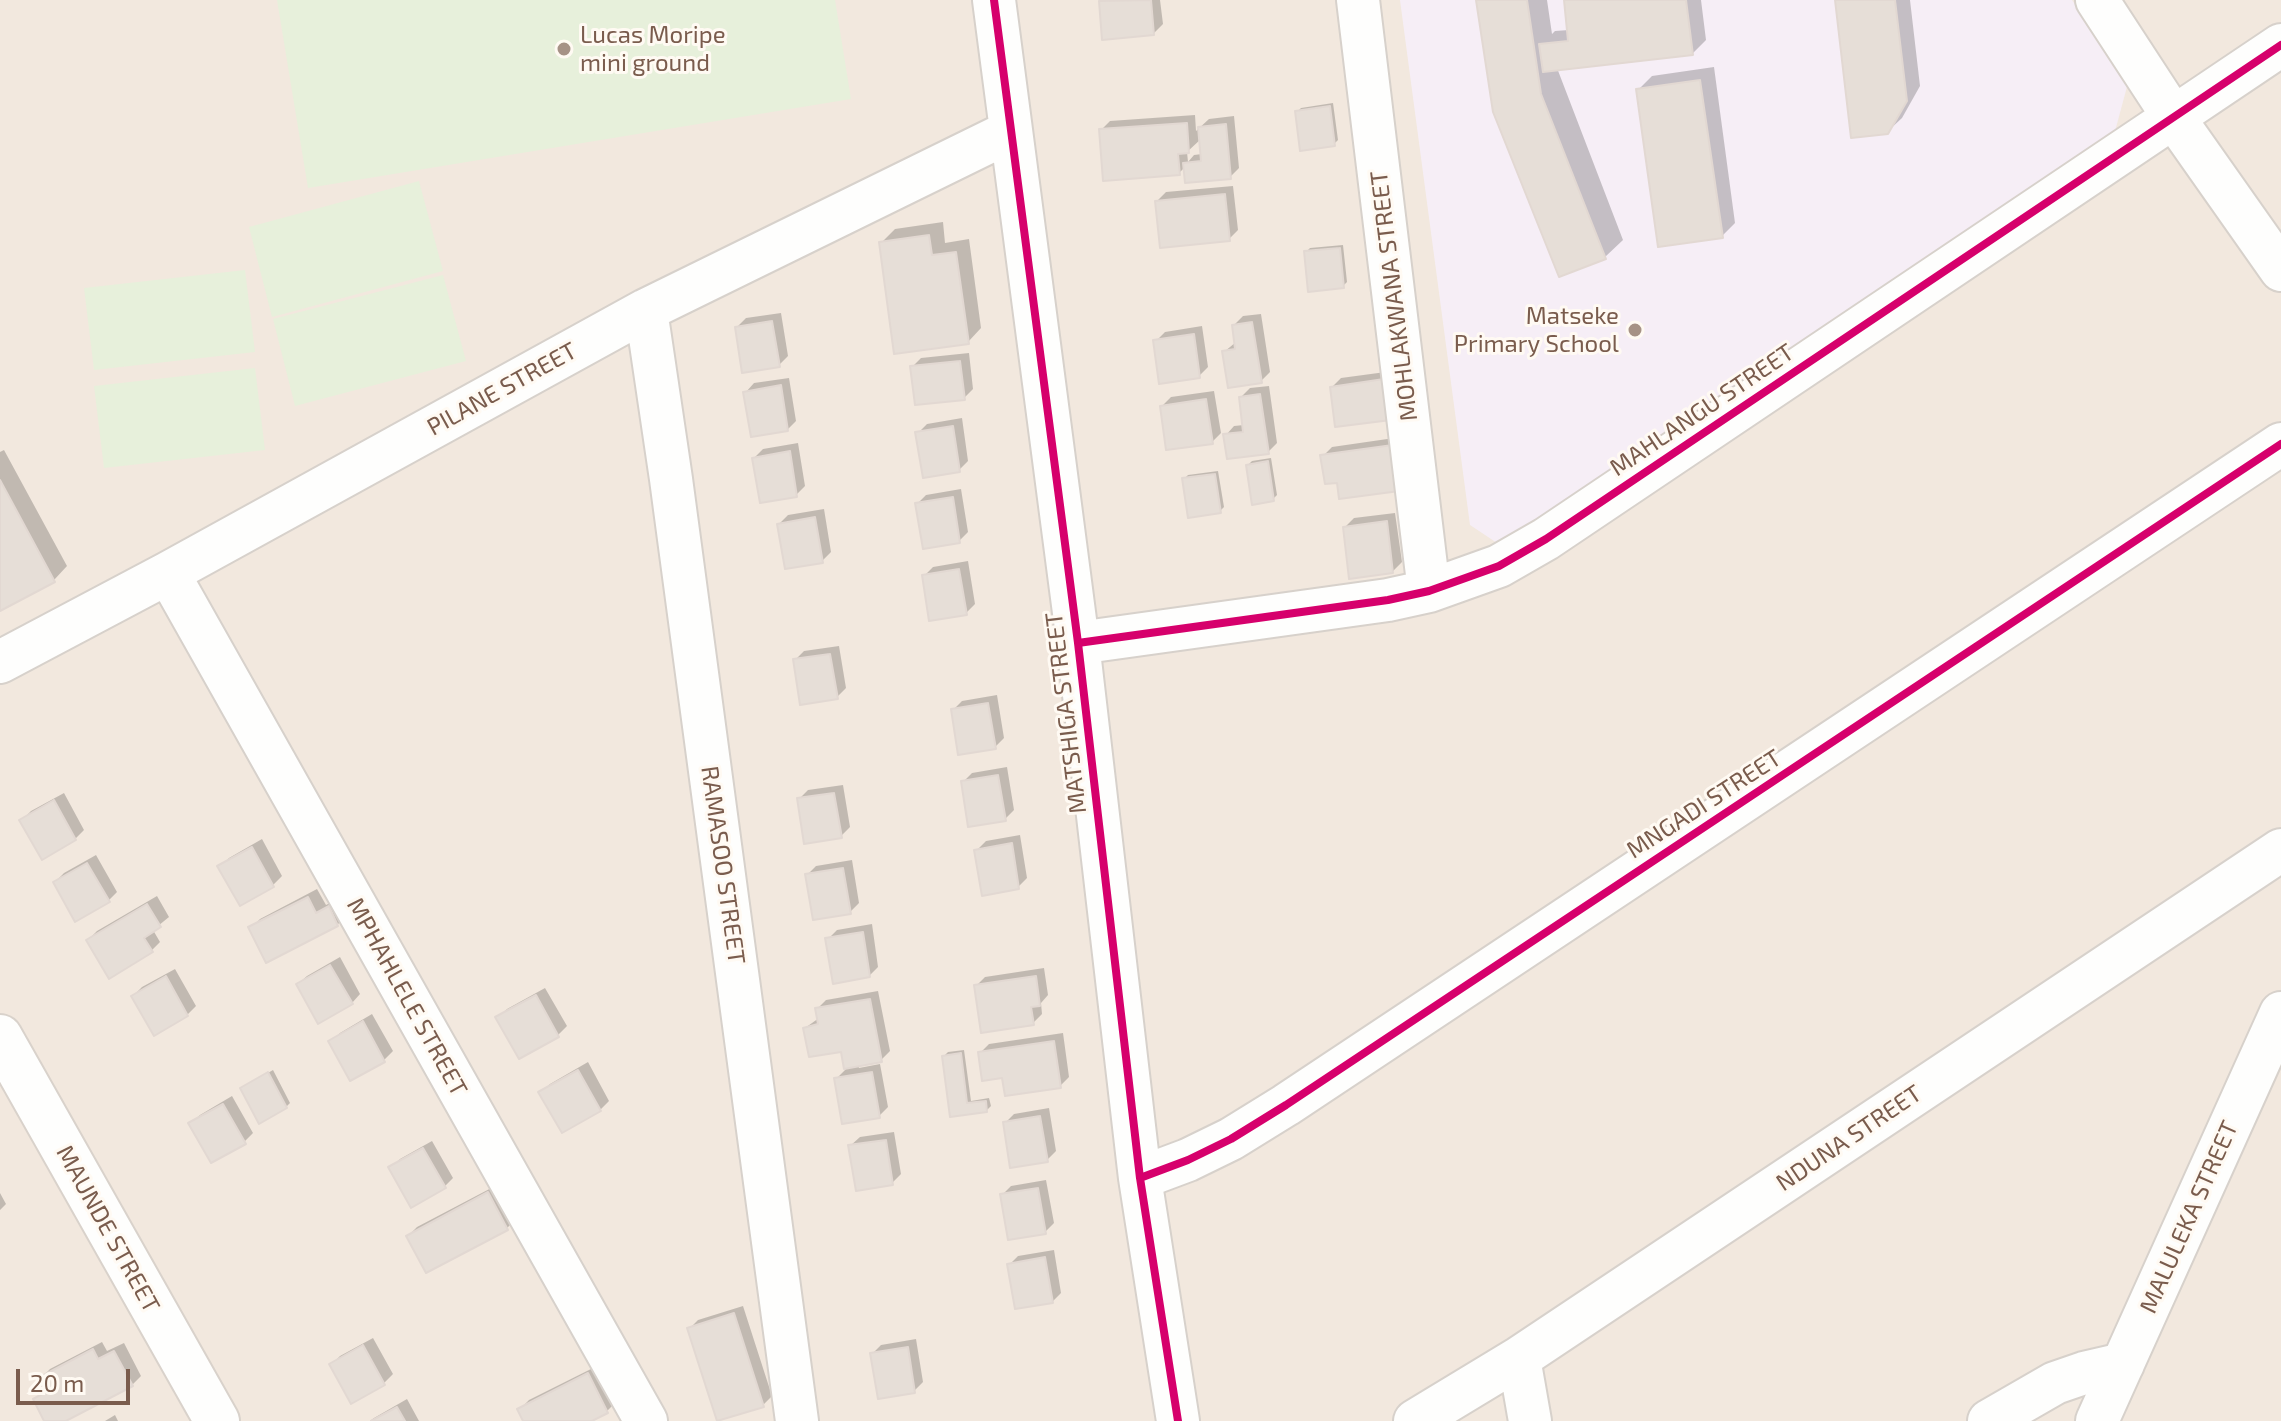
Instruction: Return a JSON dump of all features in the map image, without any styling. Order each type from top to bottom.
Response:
[{"type":"street","name":"MATSHIGA STREET","points":[[994,0],[1078,643],[1140,1178],[1178,1421]]},
{"type":"street","name":"MOHLAKWANA STREET","points":[[1358,0],[1429,591]]},
{"type":"street","points":[[2097,0],[2174,118],[2281,270]]},
{"type":"street","name":"MAHLANGU STREET","points":[[1078,643],[1344,607],[1429,591],[1499,566],[1546,539],[2281,45]]},
{"type":"street","name":"PILANE STREET","points":[[0,662],[646,310],[1011,131]]},
{"type":"street","name":"RAMASOO STREET","points":[[646,310],[797,1421]]},
{"type":"street","name":"MNGADI STREET","points":[[1140,1178],[1231,1139],[1286,1105],[2281,444]]},
{"type":"street","name":"MPHAHLELE STREET","points":[[168,573],[646,1421]]},
{"type":"street","name":"NDUNA STREET","points":[[1415,1421],[1519,1358],[2281,850]]},
{"type":"street","name":"MALULEKA STREET","points":[[2097,1421],[2281,1013]]},
{"type":"street","name":"MAUNDE STREET","points":[[0,1037],[217,1421]]},
{"type":"street","points":[[1519,1358],[1530,1421]]},
{"type":"street","points":[[1989,1421],[2055,1383],[2123,1364]]},
{"type":"shaded area","points":[[0,0],[2281,0],[2281,1421],[0,1421]]},
{"type":"shaded area","name":"Matseke Primary School","points":[[1400,0],[2072,0],[2128,83],[2114,135],[1503,547],[1470,525]]},
{"type":"green space","name":"Lucas Moripe mini ground","points":[[277,0],[835,0],[851,99],[308,188]]},
{"type":"green space","points":[[419,181],[443,271],[272,317],[249,227]]},
{"type":"green space","points":[[245,270],[255,352],[94,370],[84,288]]},
{"type":"green space","points":[[443,275],[466,361],[295,406],[273,319]]},
{"type":"green space","points":[[255,368],[265,450],[104,468],[94,386]]},
{"type":"building","points":[[1151,0],[1154,35],[1102,40],[1099,1]]},
{"type":"building","points":[[1476,0],[1527,0],[1541,94],[1606,259],[1559,277],[1493,112]]},
{"type":"building","points":[[1564,0],[1686,0],[1693,55],[1543,72],[1539,44],[1568,41]]},
{"type":"building","points":[[1835,0],[1895,0],[1907,101],[1888,134],[1851,138]]},
{"type":"building","points":[[1700,80],[1723,238],[1658,247],[1636,89]]},
{"type":"building","points":[[1330,106],[1335,146],[1300,151],[1295,111]]},
{"type":"building","points":[[1187,123],[1189,153],[1178,154],[1180,175],[1103,181],[1099,129]]},
{"type":"building","points":[[1226,124],[1231,179],[1185,183],[1183,163],[1201,161],[1198,127]]},
{"type":"building","points":[[1225,194],[1230,241],[1160,248],[1155,201]]},
{"type":"building","points":[[929,235],[932,255],[956,252],[969,344],[894,354],[879,242]]},
{"type":"building","points":[[1340,248],[1344,288],[1308,292],[1304,251]]},
{"type":"building","points":[[772,321],[780,367],[742,373],[735,327]]},
{"type":"building","points":[[1252,322],[1262,383],[1228,388],[1222,351],[1235,349],[1232,325]]},
{"type":"building","points":[[1194,334],[1200,378],[1159,384],[1153,340]]},
{"type":"building","points":[[960,361],[965,400],[915,405],[910,366]]},
{"type":"building","points":[[1384,379],[1391,420],[1335,427],[1330,387]]},
{"type":"building","points":[[781,385],[788,431],[751,437],[743,392]]},
{"type":"building","points":[[1260,394],[1269,454],[1227,459],[1223,434],[1243,432],[1239,397]]},
{"type":"building","points":[[1206,399],[1213,444],[1166,450],[1160,406]]},
{"type":"building","points":[[953,426],[960,472],[923,478],[915,432]]},
{"type":"building","points":[[1400,444],[1407,490],[1339,499],[1337,483],[1325,484],[1320,455]]},
{"type":"building","points":[[790,451],[797,497],[760,503],[752,458]]},
{"type":"building","points":[[1268,461],[1274,501],[1252,505],[1246,465]]},
{"type":"building","points":[[1215,474],[1221,513],[1188,518],[1182,478]]},
{"type":"building","points":[[0,480],[55,582],[0,611]]},
{"type":"building","points":[[953,497],[960,543],[923,549],[915,503]]},
{"type":"building","points":[[815,517],[823,563],[785,569],[777,524]]},
{"type":"building","points":[[1387,521],[1393,573],[1349,579],[1343,527]]},
{"type":"building","points":[[959,569],[967,615],[929,621],[922,575]]},
{"type":"building","points":[[830,654],[838,699],[800,705],[793,659]]},
{"type":"building","points":[[988,703],[996,749],[958,755],[951,709]]},
{"type":"building","points":[[998,775],[1006,821],[968,827],[961,781]]},
{"type":"building","points":[[834,793],[842,838],[804,844],[797,798]]},
{"type":"building","points":[[54,800],[76,840],[42,860],[19,820]]},
{"type":"building","points":[[1012,843],[1019,889],[982,896],[974,850]]},
{"type":"building","points":[[252,847],[274,887],[240,906],[217,866]]},
{"type":"building","points":[[87,863],[110,902],[75,922],[53,882]]},
{"type":"building","points":[[843,868],[851,914],[813,920],[805,874]]},
{"type":"building","points":[[308,897],[316,913],[329,906],[338,926],[266,963],[248,927]]},
{"type":"building","points":[[147,904],[161,927],[144,938],[153,952],[109,979],[86,940]]},
{"type":"building","points":[[863,932],[870,977],[833,984],[825,938]]},
{"type":"building","points":[[330,965],[353,1004],[318,1024],[296,984]]},
{"type":"building","points":[[166,976],[188,1016],[154,1036],[131,996]]},
{"type":"building","points":[[1036,976],[1040,1006],[1031,1007],[1034,1025],[981,1033],[974,985]]},
{"type":"building","points":[[536,995],[559,1037],[519,1059],[495,1017]]},
{"type":"building","points":[[870,999],[882,1062],[844,1069],[841,1052],[809,1057],[803,1028],[818,1024],[815,1008]]},
{"type":"building","points":[[363,1021],[385,1062],[350,1081],[328,1041]]},
{"type":"building","points":[[1054,1041],[1061,1088],[1005,1096],[1002,1078],[982,1081],[978,1052]]},
{"type":"building","points":[[961,1053],[967,1103],[986,1101],[987,1112],[950,1117],[942,1056]]},
{"type":"building","points":[[578,1070],[601,1111],[562,1133],[538,1092]]},
{"type":"building","points":[[268,1072],[287,1108],[259,1124],[240,1088]]},
{"type":"building","points":[[872,1072],[880,1118],[842,1124],[834,1078]]},
{"type":"building","points":[[223,1104],[246,1144],[211,1163],[188,1123]]},
{"type":"building","points":[[1040,1116],[1048,1162],[1010,1168],[1003,1122]]},
{"type":"building","points":[[886,1140],[893,1185],[856,1191],[848,1145]]},
{"type":"building","points":[[423,1148],[446,1188],[411,1208],[388,1167]]},
{"type":"building","points":[[1038,1188],[1046,1234],[1008,1240],[1000,1194]]},
{"type":"building","points":[[488,1192],[508,1230],[426,1273],[406,1236]]},
{"type":"building","points":[[1045,1257],[1053,1303],[1015,1309],[1007,1264]]},
{"type":"building","points":[[734,1313],[764,1407],[717,1421],[687,1328]]},
{"type":"building","points":[[363,1345],[385,1385],[351,1404],[329,1364]]},
{"type":"building","points":[[908,1347],[915,1393],[878,1399],[870,1353]]},
{"type":"building","points":[[93,1349],[98,1359],[114,1351],[133,1386],[66,1421],[44,1421],[33,1399],[46,1392],[38,1378]]},
{"type":"building","points":[[588,1373],[608,1413],[592,1421],[523,1421],[517,1409]]},
{"type":"building","points":[[397,1407],[405,1421],[371,1421]]},
{"type":"cycle path","points":[[994,0],[1078,643],[1140,1178],[1178,1421]]},
{"type":"cycle path","points":[[1078,643],[1388,600],[1429,591],[1499,566],[1546,539],[2281,45]]},
{"type":"cycle path","points":[[1140,1178],[1231,1139],[1286,1105],[2281,444]]},
{"type":"place","name":"Lucas Moripe mini ground","points":[[564,49]]},
{"type":"place","name":"Matseke Primary School","points":[[1635,330]]}]
